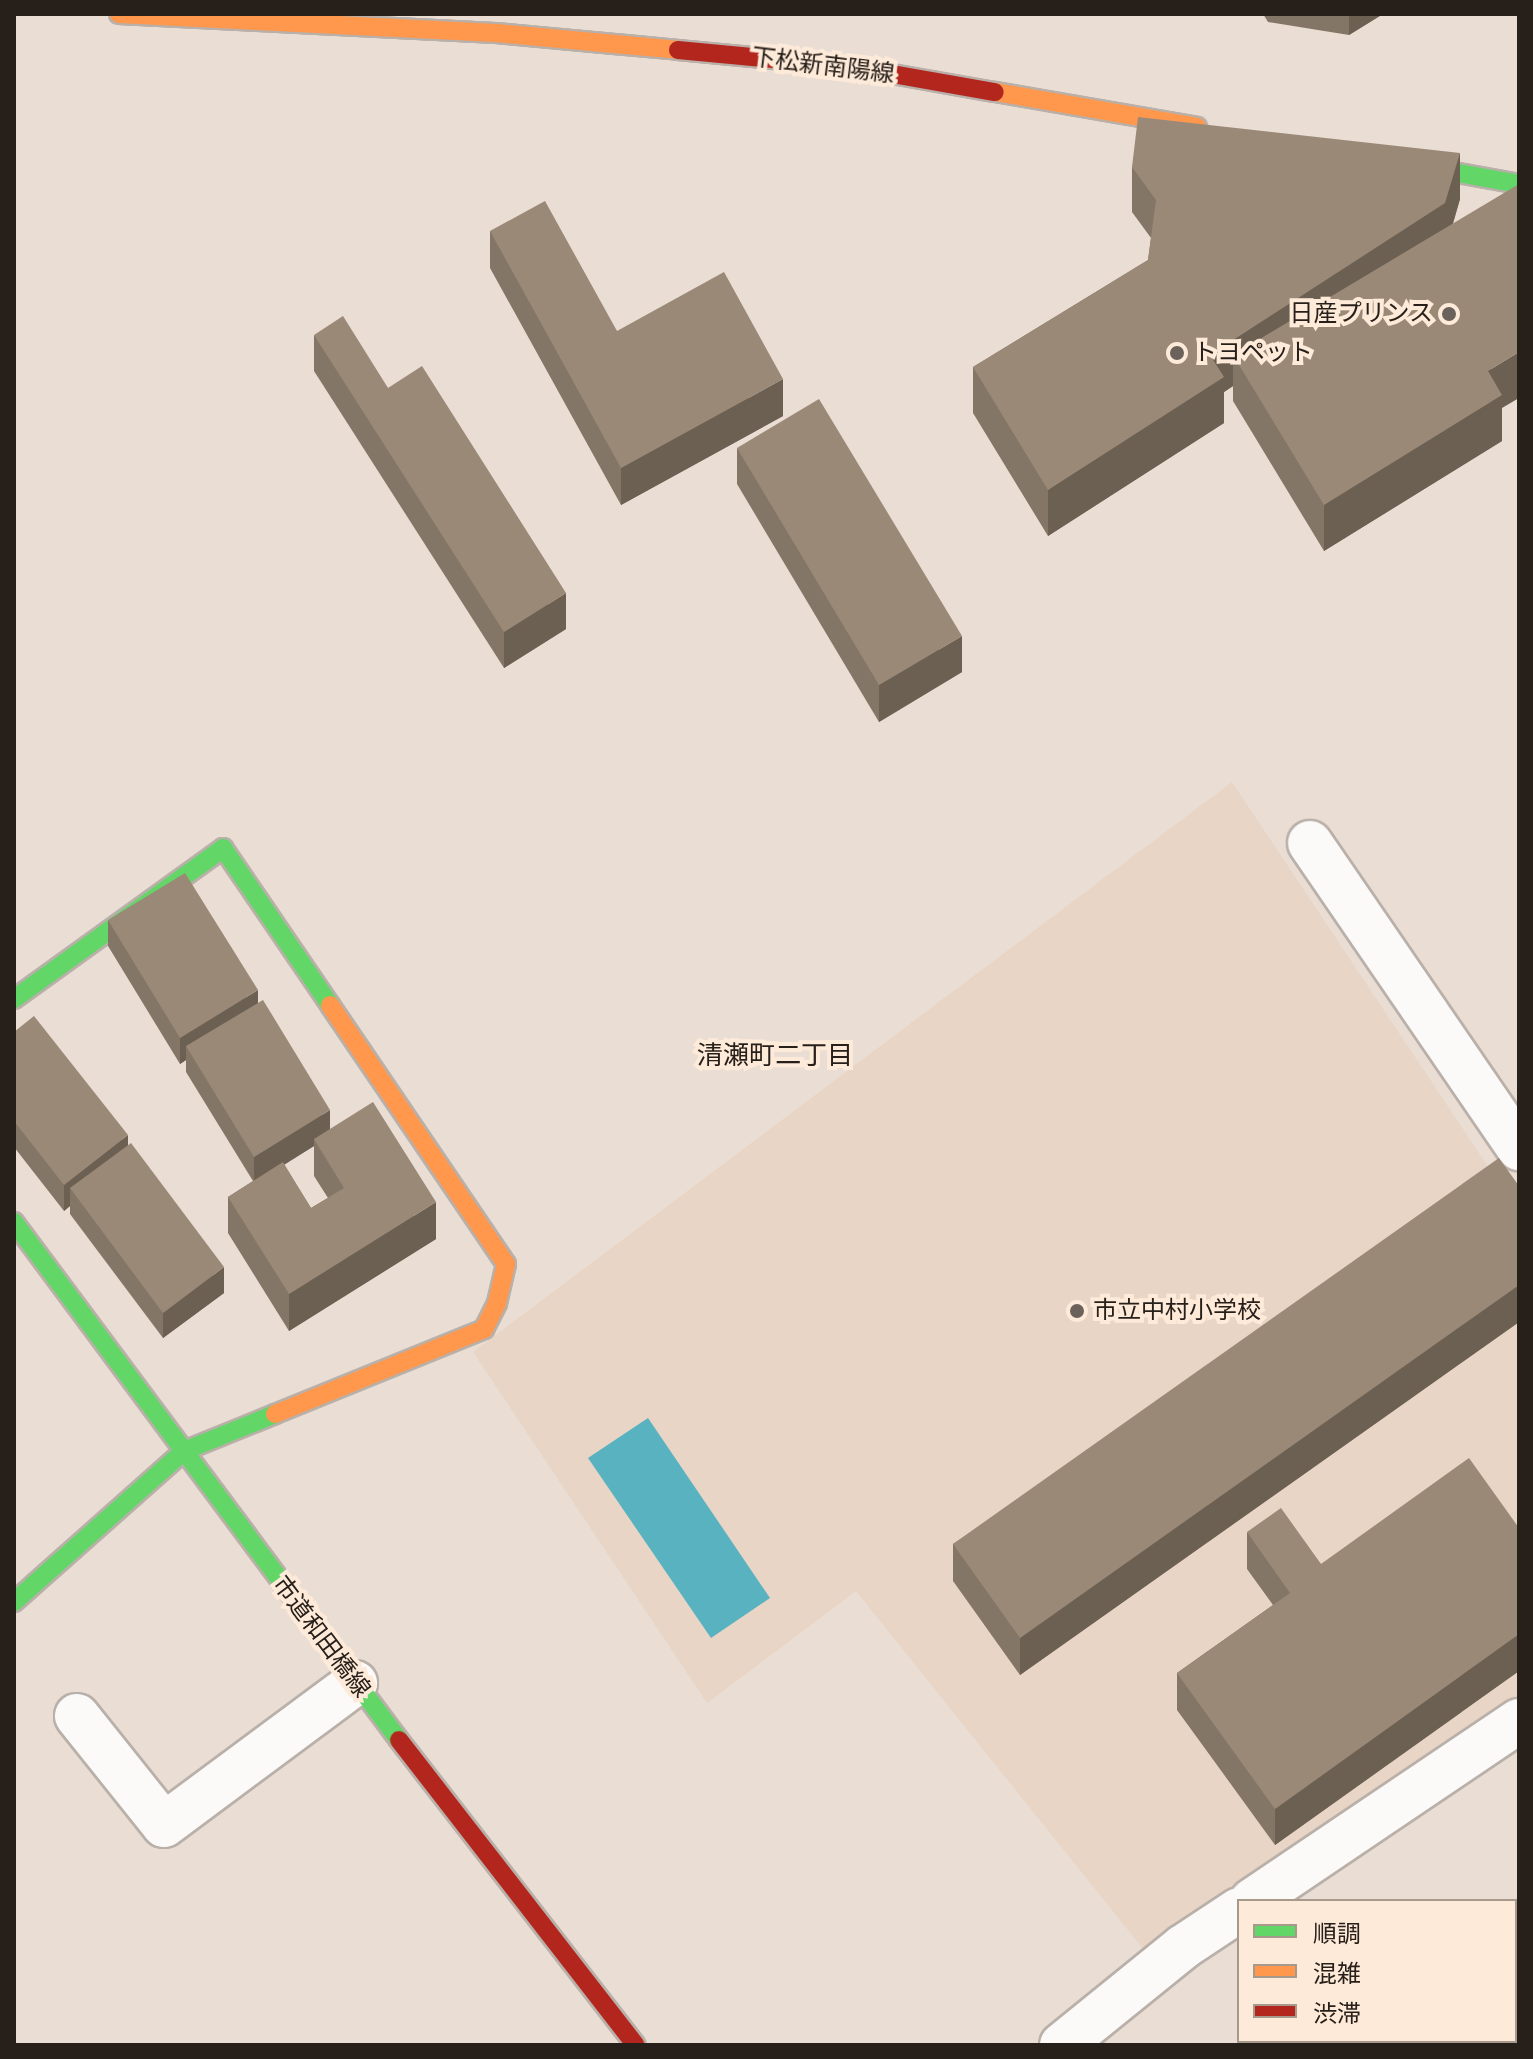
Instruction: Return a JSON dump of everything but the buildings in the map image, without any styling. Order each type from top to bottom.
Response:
[{"type":"street","name":"下松新南陽線","points":[[119,14],[642,37],[847,66],[1222,132]]},
{"type":"street","points":[[1378,159],[1519,184]]},
{"type":"street","points":[[1310,843],[1519,1148]]},
{"type":"street","points":[[14,999],[223,848],[506,1264],[497,1303],[484,1329],[184,1451],[14,1602]]},
{"type":"street","name":"市道和田橋線","points":[[14,1222],[355,1683],[636,2045]]},
{"type":"street","points":[[77,1716],[164,1825],[355,1683]]},
{"type":"street","points":[[1255,1899],[1519,1721]]},
{"type":"street","points":[[1062,2045],[1183,1947],[1237,1911]]},
{"type":"shaded area","points":[[1232,782],[1519,1213],[1519,1697],[1144,1950],[856,1591],[707,1703],[473,1352]]},
{"type":"water","points":[[648,1418],[770,1598],[711,1638],[588,1458]]},
{"type":"traffic: fast","points":[[1403,163],[1519,184]]},
{"type":"traffic: fast","points":[[14,999],[223,848],[330,1005]]},
{"type":"traffic: fast","points":[[14,1222],[399,1740]]},
{"type":"traffic: fast","points":[[14,1602],[184,1451],[275,1414]]},
{"type":"traffic: slow","points":[[119,14],[496,33],[678,50]]},
{"type":"traffic: slow","points":[[995,92],[1197,127]]},
{"type":"traffic: slow","points":[[275,1414],[484,1329],[497,1303],[506,1264],[330,1005]]},
{"type":"traffic: jam","points":[[678,50],[847,66],[995,92]]},
{"type":"traffic: jam","points":[[399,1740],[636,2045]]},
{"type":"place","name":"日産プリンス","points":[[1449,314]]},
{"type":"place","name":"トヨペット","points":[[1177,353]]},
{"type":"place","name":"市立中村小学校","points":[[1077,1311]]},
{"type":"district","name":"清瀬町二丁目","points":[[775,1056]]}]
